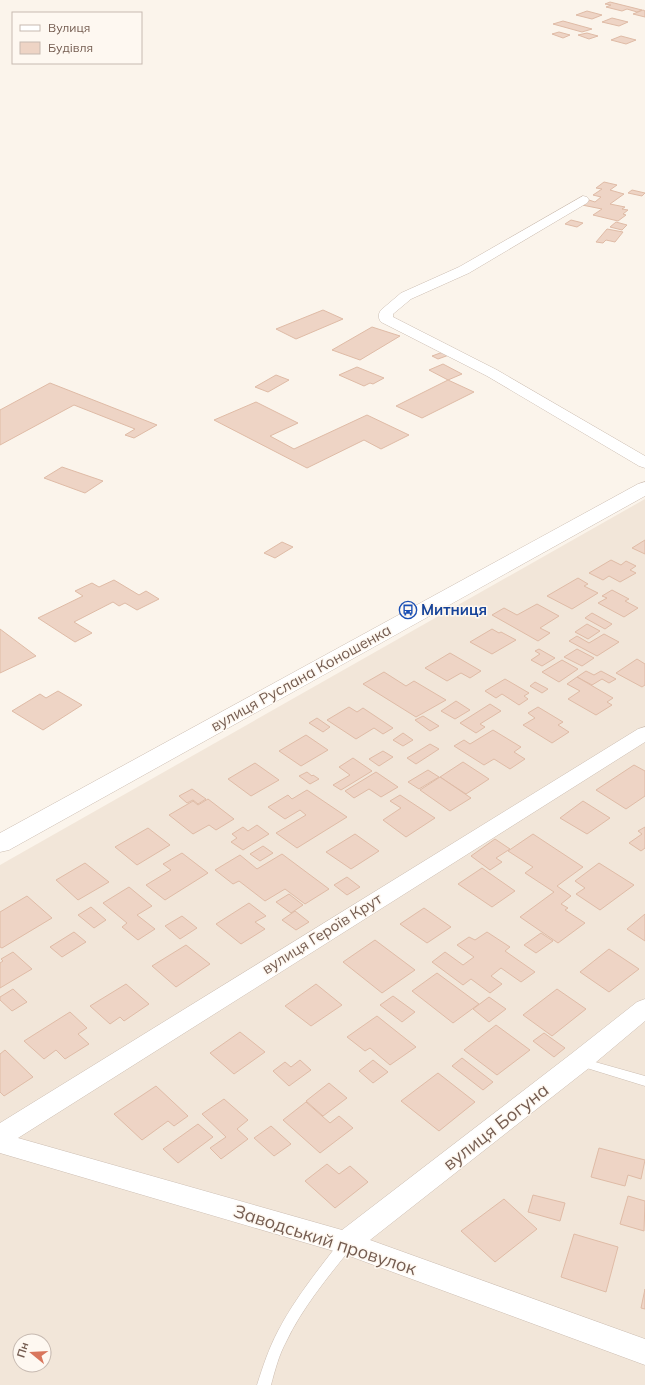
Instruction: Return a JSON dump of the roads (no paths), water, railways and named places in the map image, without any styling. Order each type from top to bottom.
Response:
[{"type":"street","points":[[583,200],[464,270],[406,296],[386,313],[386,319],[492,373],[645,462]]},
{"type":"street","name":"вулиця Руслана Коношенка","points":[[0,844],[645,488]]},
{"type":"street","name":"вулиця Героїв Крут","points":[[0,1136],[645,733]]},
{"type":"street","name":"вулиця Богуна","points":[[346,1243],[580,1061],[645,1008]]},
{"type":"street","name":"Заводський провулок","points":[[0,1143],[346,1243],[645,1352]]},
{"type":"lane","points":[[580,1061],[645,1081]]},
{"type":"lane","points":[[264,1385],[272,1359],[286,1328],[310,1291],[346,1243]]},
{"type":"place","name":"Митниця","points":[[408,610]]}]
